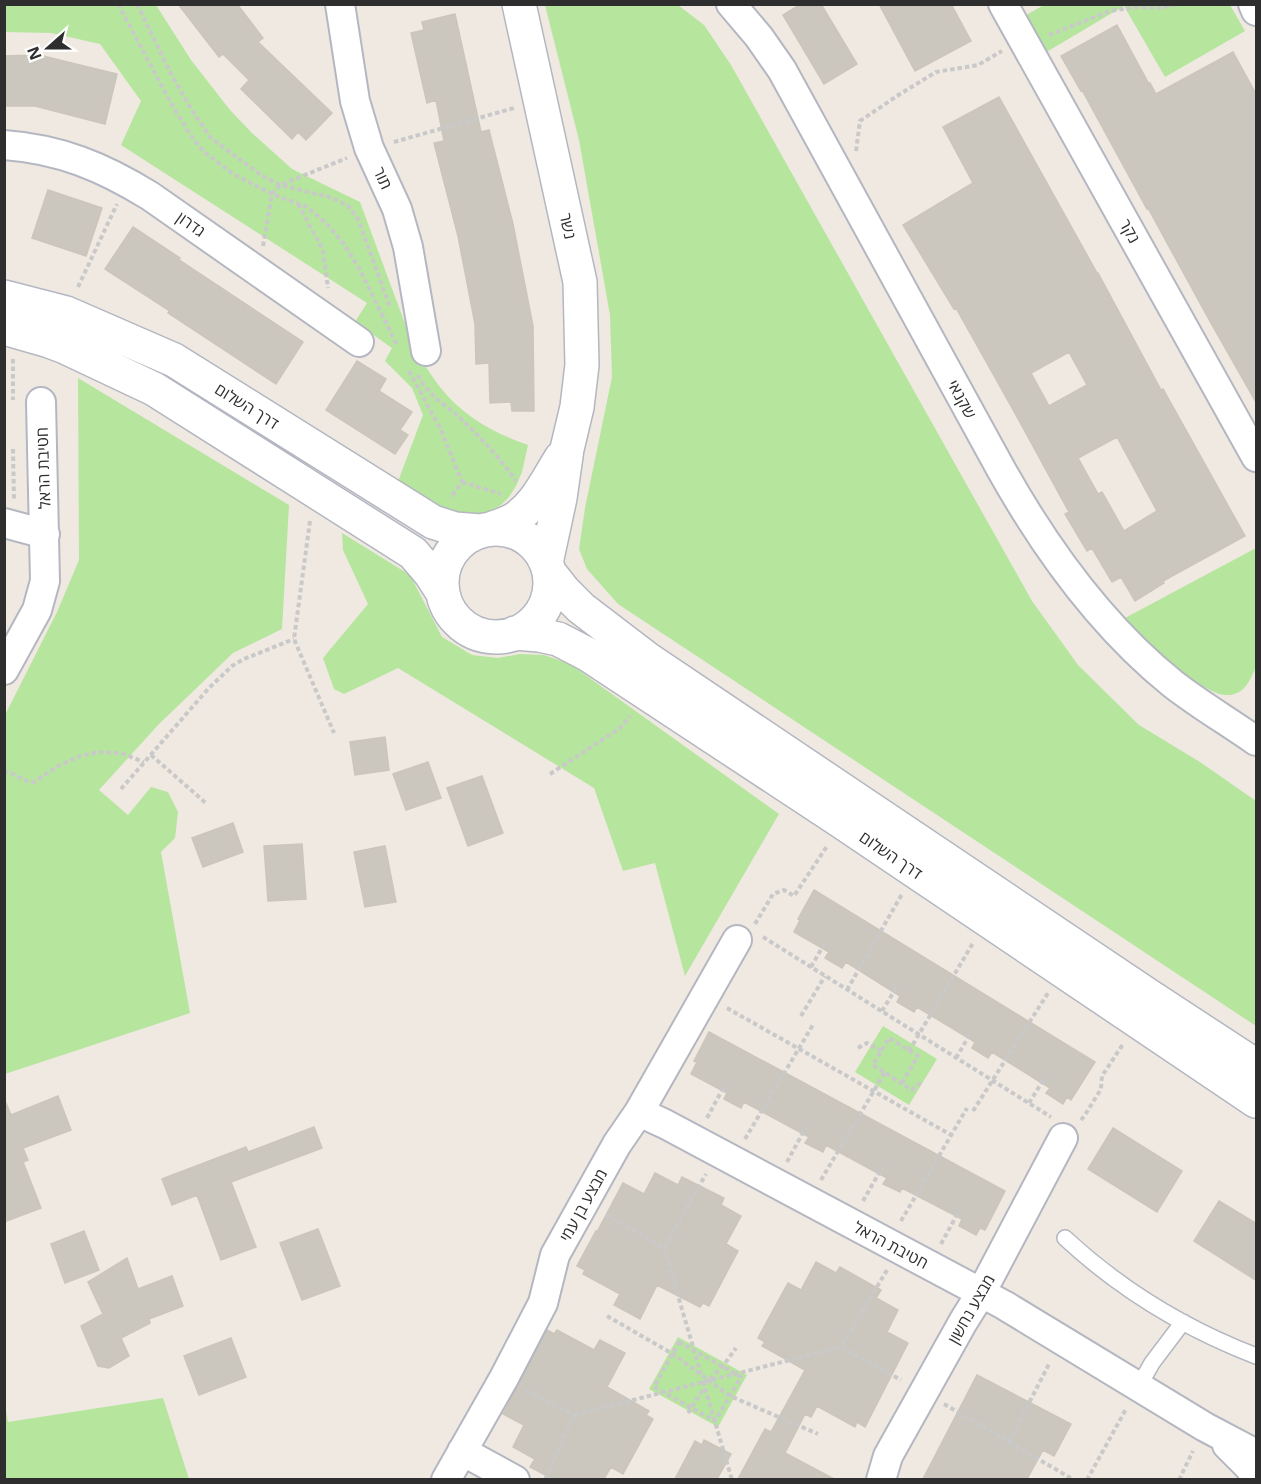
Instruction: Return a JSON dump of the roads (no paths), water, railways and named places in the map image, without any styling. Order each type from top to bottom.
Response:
[{"type":"street","name":"תור","points":[[340,4],[355,101],[369,148],[397,209],[408,246],[412,359]]},
{"type":"street","name":"נשר","points":[[519,4],[580,282],[582,365],[577,407],[567,449],[548,567]]},
{"type":"street","name":"שקנאי","points":[[731,4],[759,37],[782,70],[1008,482],[1057,560],[1100,613],[1172,683],[1199,703],[1254,733]]},
{"type":"street","name":"נקר","points":[[1003,4],[1257,457]]},
{"type":"street","points":[[1253,4],[1257,11]]},
{"type":"street","name":"גדרון","points":[[4,145],[68,156],[128,182],[359,342]]},
{"type":"street","name":"דרך השלום","points":[[4,297],[66,313],[174,360],[433,522],[455,529],[486,530]]},
{"type":"street","points":[[4,328],[49,340],[154,389],[413,553],[430,573],[454,617],[466,628],[481,635],[498,637],[515,633],[536,619],[545,604],[550,588],[548,567],[537,548],[525,537],[510,530],[486,530],[461,540],[450,553],[443,568],[442,593]]},
{"type":"street","name":"חטיבת הראל","points":[[4,670],[37,610],[45,580],[41,402]]},
{"type":"street","name":"נשר","points":[[486,530],[512,521],[526,510],[535,500],[567,449]]},
{"type":"street","name":"חטיבת הראל","points":[[4,523],[45,534]]},
{"type":"street","name":"דרך השלום","points":[[548,567],[564,591],[581,608],[649,660],[1257,1066]]},
{"type":"street","name":"דרך השלום","points":[[515,633],[558,639],[587,654],[1257,1101]]},
{"type":"street","name":"מבצע בן עמי","points":[[446,1479],[543,1304],[555,1255],[617,1144],[639,1112],[745,935]]},
{"type":"street","name":"חטיבת הראל","points":[[639,1112],[718,1153],[899,1237],[981,1293],[1205,1427],[1257,1454]]},
{"type":"street","name":"מבצע נחשון","points":[[881,1479],[888,1456],[981,1293],[1067,1128]]},
{"type":"street","name":"חטיבת הראל","points":[[1205,1427],[1233,1450],[1257,1478]]},
{"type":"street","points":[[462,1451],[515,1479]]},
{"type":"lane","points":[[1065,1238],[1109,1276],[1157,1308],[1209,1336],[1257,1356]]},
{"type":"lane","points":[[1139,1386],[1152,1363],[1183,1322]]}]
